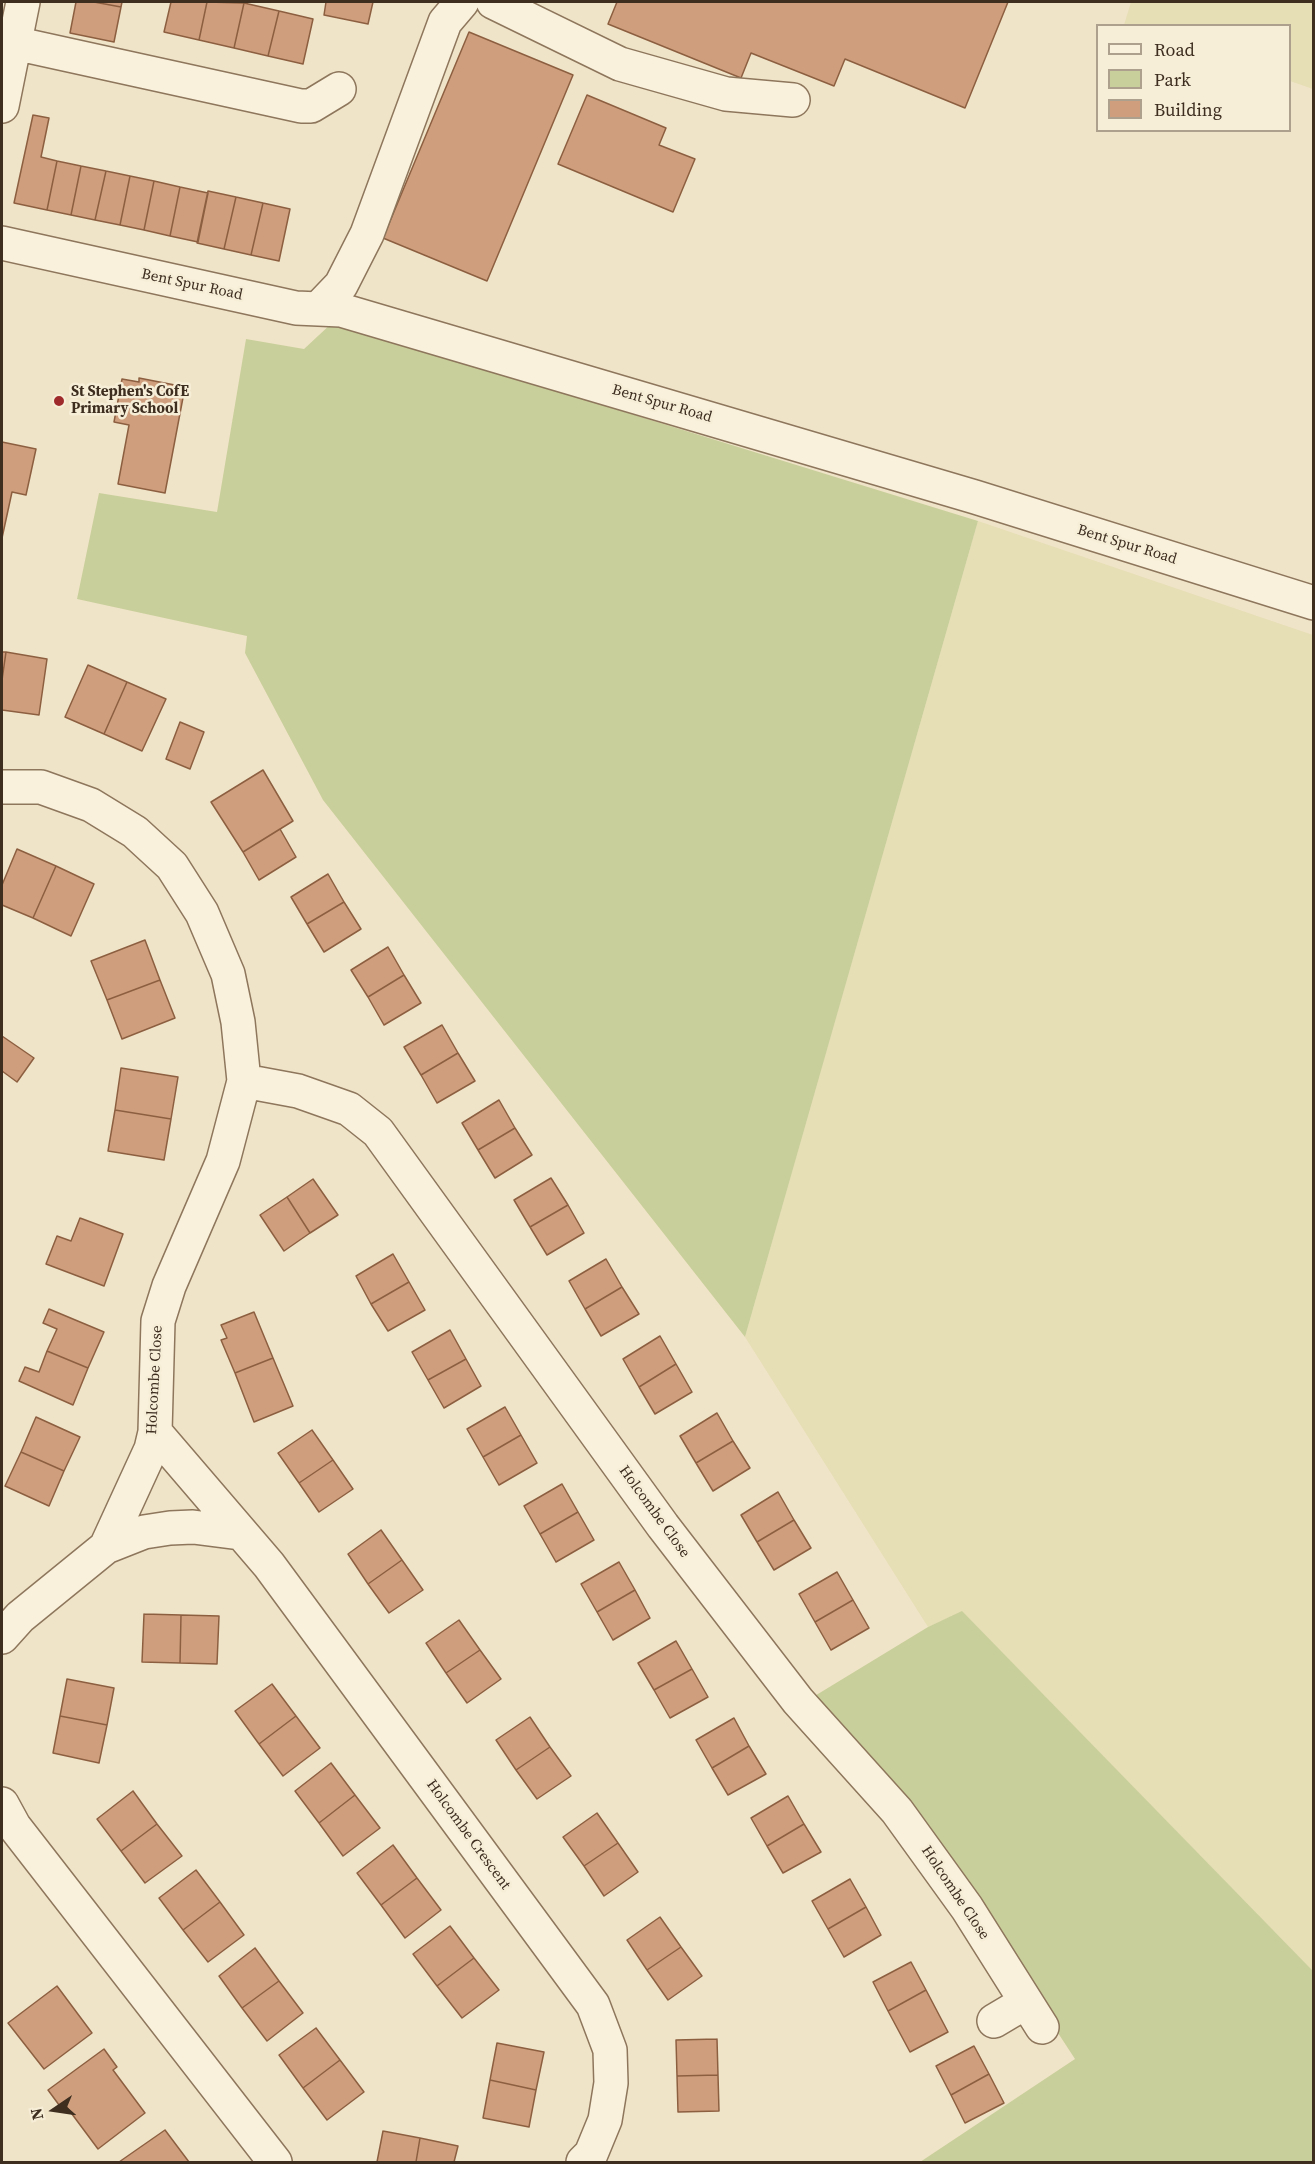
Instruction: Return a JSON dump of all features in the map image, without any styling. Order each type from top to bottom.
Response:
[{"type":"street","points":[[2,106],[23,2]]},
{"type":"street","points":[[330,309],[367,234],[445,22],[462,2]]},
{"type":"street","points":[[493,2],[620,64],[726,94],[793,100]]},
{"type":"street","points":[[14,44],[301,106],[311,106],[339,89]]},
{"type":"street","name":"Bent Spur Road","points":[[2,243],[296,308],[330,309],[975,497],[1314,603]]},
{"type":"street","name":"Holcombe Close","points":[[2,786],[41,787],[91,806],[135,832],[171,866],[202,913],[228,974],[238,1022],[244,1081],[223,1161],[169,1286],[158,1321],[155,1432],[151,1449],[106,1547],[20,1617],[2,1637]]},
{"type":"street","name":"Holcombe Close","points":[[244,1081],[298,1091],[349,1109],[378,1132],[663,1526],[798,1701],[897,1811],[967,1908],[1034,2015],[994,2020]]},
{"type":"street","name":"Holcombe Crescent","points":[[155,1432],[269,1565],[593,2005],[610,2050],[612,2083],[605,2120],[591,2154],[583,2163]]},
{"type":"street","points":[[106,1547],[144,1532],[170,1528],[193,1527],[240,1533]]},
{"type":"street","points":[[6,1818],[274,2163]]},
{"type":"shaded area","points":[[1131,2],[1313,2],[1313,89],[1291,81],[1291,24],[1124,24]]},
{"type":"shaded area","points":[[978,521],[1313,635],[1313,1971],[962,1612],[928,1627],[745,1337]]},
{"type":"green space","points":[[333,322],[978,521],[745,1337],[323,800],[245,653],[247,636],[77,599],[99,493],[217,512],[246,339],[304,349]]},
{"type":"green space","points":[[962,1611],[1313,1971],[1313,2162],[920,2162],[1075,2059],[913,1811],[813,1697],[928,1627]]},
{"type":"building","points":[[76,2],[94,2],[121,7],[114,42],[70,33]]},
{"type":"building","points":[[94,2],[122,2],[121,7]]},
{"type":"building","points":[[171,2],[207,2],[199,40],[164,32]]},
{"type":"building","points":[[207,2],[244,3],[234,48],[199,40]]},
{"type":"building","points":[[326,2],[373,2],[368,24],[324,15]]},
{"type":"building","points":[[617,2],[1008,2],[965,108],[845,59],[834,86],[751,53],[741,78],[608,24]]},
{"type":"building","points":[[244,3],[279,11],[268,56],[234,48]]},
{"type":"building","points":[[279,11],[313,19],[303,64],[268,56]]},
{"type":"building","points":[[469,32],[573,75],[487,281],[383,238]]},
{"type":"building","points":[[587,95],[666,128],[659,145],[695,159],[673,212],[558,164]]},
{"type":"building","points":[[33,115],[49,118],[41,157],[57,161],[47,210],[14,203]]},
{"type":"building","points":[[57,161],[81,166],[71,215],[47,210]]},
{"type":"building","points":[[81,166],[106,171],[95,220],[71,215]]},
{"type":"building","points":[[106,171],[130,176],[120,225],[95,220]]},
{"type":"building","points":[[130,176],[154,181],[144,230],[120,225]]},
{"type":"building","points":[[154,181],[180,187],[170,236],[144,230]]},
{"type":"building","points":[[180,187],[208,193],[198,242],[170,236]]},
{"type":"building","points":[[208,191],[236,197],[224,249],[197,243]]},
{"type":"building","points":[[236,197],[263,203],[251,255],[224,249]]},
{"type":"building","points":[[263,203],[290,209],[279,261],[251,255]]},
{"type":"building","points":[[139,378],[185,387],[165,493],[118,484],[129,425],[114,422],[122,379],[139,382]]},
{"type":"building","points":[[2,442],[36,449],[26,495],[12,492],[2,538]]},
{"type":"building","points":[[2,652],[6,652],[2,680]]},
{"type":"building","points":[[6,652],[47,659],[39,715],[2,710],[2,680]]},
{"type":"building","points":[[88,665],[127,682],[104,734],[65,717]]},
{"type":"building","points":[[127,682],[166,699],[142,751],[104,734]]},
{"type":"building","points":[[180,722],[204,732],[190,769],[166,759]]},
{"type":"building","points":[[263,770],[293,821],[243,852],[211,802]]},
{"type":"building","points":[[280,829],[296,857],[259,880],[243,852]]},
{"type":"building","points":[[17,849],[56,866],[33,918],[2,905],[2,885]]},
{"type":"building","points":[[56,866],[94,884],[71,936],[33,918]]},
{"type":"building","points":[[328,874],[344,902],[307,924],[291,897]]},
{"type":"building","points":[[344,902],[361,929],[324,952],[307,924]]},
{"type":"building","points":[[145,940],[160,980],[107,1000],[91,961]]},
{"type":"building","points":[[388,947],[404,975],[368,997],[351,970]]},
{"type":"building","points":[[404,975],[421,1003],[384,1025],[368,997]]},
{"type":"building","points":[[160,980],[175,1018],[122,1039],[107,1000]]},
{"type":"building","points":[[442,1025],[458,1053],[421,1075],[404,1047]]},
{"type":"building","points":[[2,1036],[34,1058],[17,1082],[2,1071]]},
{"type":"building","points":[[458,1053],[475,1081],[437,1103],[421,1075]]},
{"type":"building","points":[[121,1068],[178,1077],[171,1119],[115,1110]]},
{"type":"building","points":[[499,1100],[515,1128],[478,1150],[462,1123]]},
{"type":"building","points":[[115,1110],[171,1119],[164,1160],[108,1151]]},
{"type":"building","points":[[515,1128],[532,1155],[495,1178],[478,1150]]},
{"type":"building","points":[[551,1178],[568,1205],[530,1227],[514,1200]]},
{"type":"building","points":[[313,1179],[338,1215],[310,1233],[287,1197]]},
{"type":"building","points":[[287,1197],[310,1233],[284,1251],[260,1215]]},
{"type":"building","points":[[568,1205],[584,1233],[547,1255],[530,1227]]},
{"type":"building","points":[[80,1218],[123,1234],[104,1286],[46,1264],[57,1236],[71,1241]]},
{"type":"building","points":[[393,1254],[409,1282],[371,1304],[356,1276]]},
{"type":"building","points":[[606,1259],[622,1287],[585,1309],[569,1281]]},
{"type":"building","points":[[409,1282],[425,1310],[388,1331],[371,1304]]},
{"type":"building","points":[[622,1287],[639,1314],[601,1336],[585,1309]]},
{"type":"building","points":[[49,1309],[104,1332],[88,1368],[47,1351],[57,1329],[43,1323]]},
{"type":"building","points":[[254,1312],[273,1358],[235,1373],[221,1340],[227,1338],[221,1325]]},
{"type":"building","points":[[450,1330],[466,1359],[428,1380],[412,1352]]},
{"type":"building","points":[[660,1336],[676,1364],[639,1387],[623,1359]]},
{"type":"building","points":[[47,1351],[88,1368],[73,1405],[19,1381],[25,1367],[39,1372]]},
{"type":"building","points":[[273,1358],[293,1406],[254,1422],[235,1373]]},
{"type":"building","points":[[466,1359],[481,1386],[444,1408],[428,1380]]},
{"type":"building","points":[[676,1364],[692,1392],[655,1414],[639,1387]]},
{"type":"building","points":[[505,1407],[521,1435],[483,1457],[467,1429]]},
{"type":"building","points":[[717,1413],[733,1441],[696,1463],[680,1436]]},
{"type":"building","points":[[36,1417],[80,1437],[64,1471],[21,1452]]},
{"type":"building","points":[[312,1430],[333,1460],[299,1483],[278,1453]]},
{"type":"building","points":[[521,1435],[537,1463],[499,1485],[483,1457]]},
{"type":"building","points":[[733,1441],[750,1468],[713,1491],[696,1463]]},
{"type":"building","points":[[21,1452],[64,1471],[49,1506],[5,1486]]},
{"type":"building","points":[[333,1460],[353,1489],[319,1512],[299,1483]]},
{"type":"building","points":[[562,1484],[578,1512],[540,1534],[524,1506]]},
{"type":"building","points":[[778,1492],[794,1520],[757,1542],[741,1515]]},
{"type":"building","points":[[578,1512],[594,1540],[556,1562],[540,1534]]},
{"type":"building","points":[[794,1520],[811,1548],[774,1570],[757,1542]]},
{"type":"building","points":[[381,1530],[402,1560],[368,1584],[348,1554]]},
{"type":"building","points":[[402,1560],[423,1590],[389,1613],[368,1584]]},
{"type":"building","points":[[619,1562],[635,1590],[597,1612],[581,1584]]},
{"type":"building","points":[[837,1572],[853,1600],[815,1622],[799,1594]]},
{"type":"building","points":[[635,1590],[650,1618],[613,1640],[597,1612]]},
{"type":"building","points":[[853,1600],[869,1628],[831,1650],[815,1622]]},
{"type":"building","points":[[144,1614],[181,1615],[180,1663],[142,1662]]},
{"type":"building","points":[[181,1615],[219,1616],[217,1664],[180,1663]]},
{"type":"building","points":[[459,1620],[480,1650],[446,1673],[426,1643]]},
{"type":"building","points":[[676,1641],[692,1669],[654,1690],[638,1663]]},
{"type":"building","points":[[480,1650],[501,1679],[467,1703],[446,1673]]},
{"type":"building","points":[[692,1669],[708,1697],[670,1718],[654,1690]]},
{"type":"building","points":[[67,1679],[114,1688],[107,1725],[60,1716]]},
{"type":"building","points":[[272,1684],[296,1716],[259,1744],[235,1711]]},
{"type":"building","points":[[60,1716],[107,1725],[99,1763],[53,1753]]},
{"type":"building","points":[[296,1716],[320,1748],[283,1776],[259,1744]]},
{"type":"building","points":[[530,1717],[550,1747],[516,1770],[496,1740]]},
{"type":"building","points":[[734,1718],[749,1746],[712,1768],[696,1740]]},
{"type":"building","points":[[749,1746],[766,1774],[728,1795],[712,1768]]},
{"type":"building","points":[[550,1747],[571,1776],[537,1799],[516,1770]]},
{"type":"building","points":[[331,1763],[355,1795],[319,1823],[295,1791]]},
{"type":"building","points":[[133,1791],[157,1824],[121,1851],[97,1819]]},
{"type":"building","points":[[355,1795],[380,1828],[343,1856],[319,1823]]},
{"type":"building","points":[[788,1796],[804,1824],[767,1846],[751,1818]]},
{"type":"building","points":[[597,1813],[618,1843],[584,1866],[563,1837]]},
{"type":"building","points":[[157,1824],[182,1856],[145,1883],[121,1851]]},
{"type":"building","points":[[804,1824],[821,1852],[783,1873],[767,1846]]},
{"type":"building","points":[[618,1843],[638,1872],[604,1896],[584,1866]]},
{"type":"building","points":[[393,1845],[417,1878],[381,1905],[357,1873]]},
{"type":"building","points":[[196,1870],[220,1902],[183,1930],[159,1898]]},
{"type":"building","points":[[417,1878],[441,1910],[405,1938],[381,1905]]},
{"type":"building","points":[[850,1879],[866,1907],[828,1929],[812,1901]]},
{"type":"building","points":[[220,1902],[244,1935],[208,1962],[183,1930]]},
{"type":"building","points":[[866,1907],[881,1935],[844,1957],[828,1929]]},
{"type":"building","points":[[660,1917],[681,1947],[647,1970],[627,1940]]},
{"type":"building","points":[[450,1926],[474,1958],[437,1986],[413,1954]]},
{"type":"building","points":[[681,1947],[702,1976],[668,2000],[647,1970]]},
{"type":"building","points":[[255,1948],[279,1981],[242,2008],[219,1976]]},
{"type":"building","points":[[474,1958],[499,1990],[462,2018],[437,1986]]},
{"type":"building","points":[[911,1962],[926,1990],[888,2011],[873,1982]]},
{"type":"building","points":[[279,1981],[303,2013],[267,2041],[242,2008]]},
{"type":"building","points":[[57,1986],[92,2033],[44,2069],[8,2023]]},
{"type":"building","points":[[926,1990],[948,2032],[910,2052],[888,2011]]},
{"type":"building","points":[[316,2028],[340,2060],[303,2088],[279,2055]]},
{"type":"building","points":[[717,2039],[718,2075],[677,2076],[676,2040]]},
{"type":"building","points":[[497,2043],[544,2052],[536,2090],[490,2080]]},
{"type":"building","points":[[974,2046],[989,2074],[951,2095],[936,2066]]},
{"type":"building","points":[[104,2049],[117,2067],[113,2070],[145,2113],[98,2149],[66,2106],[62,2109],[48,2090]]},
{"type":"building","points":[[340,2060],[364,2092],[327,2120],[303,2088]]},
{"type":"building","points":[[989,2074],[1004,2103],[965,2123],[951,2095]]},
{"type":"building","points":[[718,2075],[719,2111],[678,2112],[677,2076]]},
{"type":"building","points":[[490,2080],[536,2090],[529,2127],[483,2118]]},
{"type":"building","points":[[165,2130],[189,2162],[119,2162]]},
{"type":"building","points":[[383,2131],[420,2138],[416,2162],[377,2162]]},
{"type":"building","points":[[420,2138],[458,2146],[454,2162],[416,2162]]},
{"type":"place","name":"St Stephen's CofE Primary School","points":[[59,401]]}]
